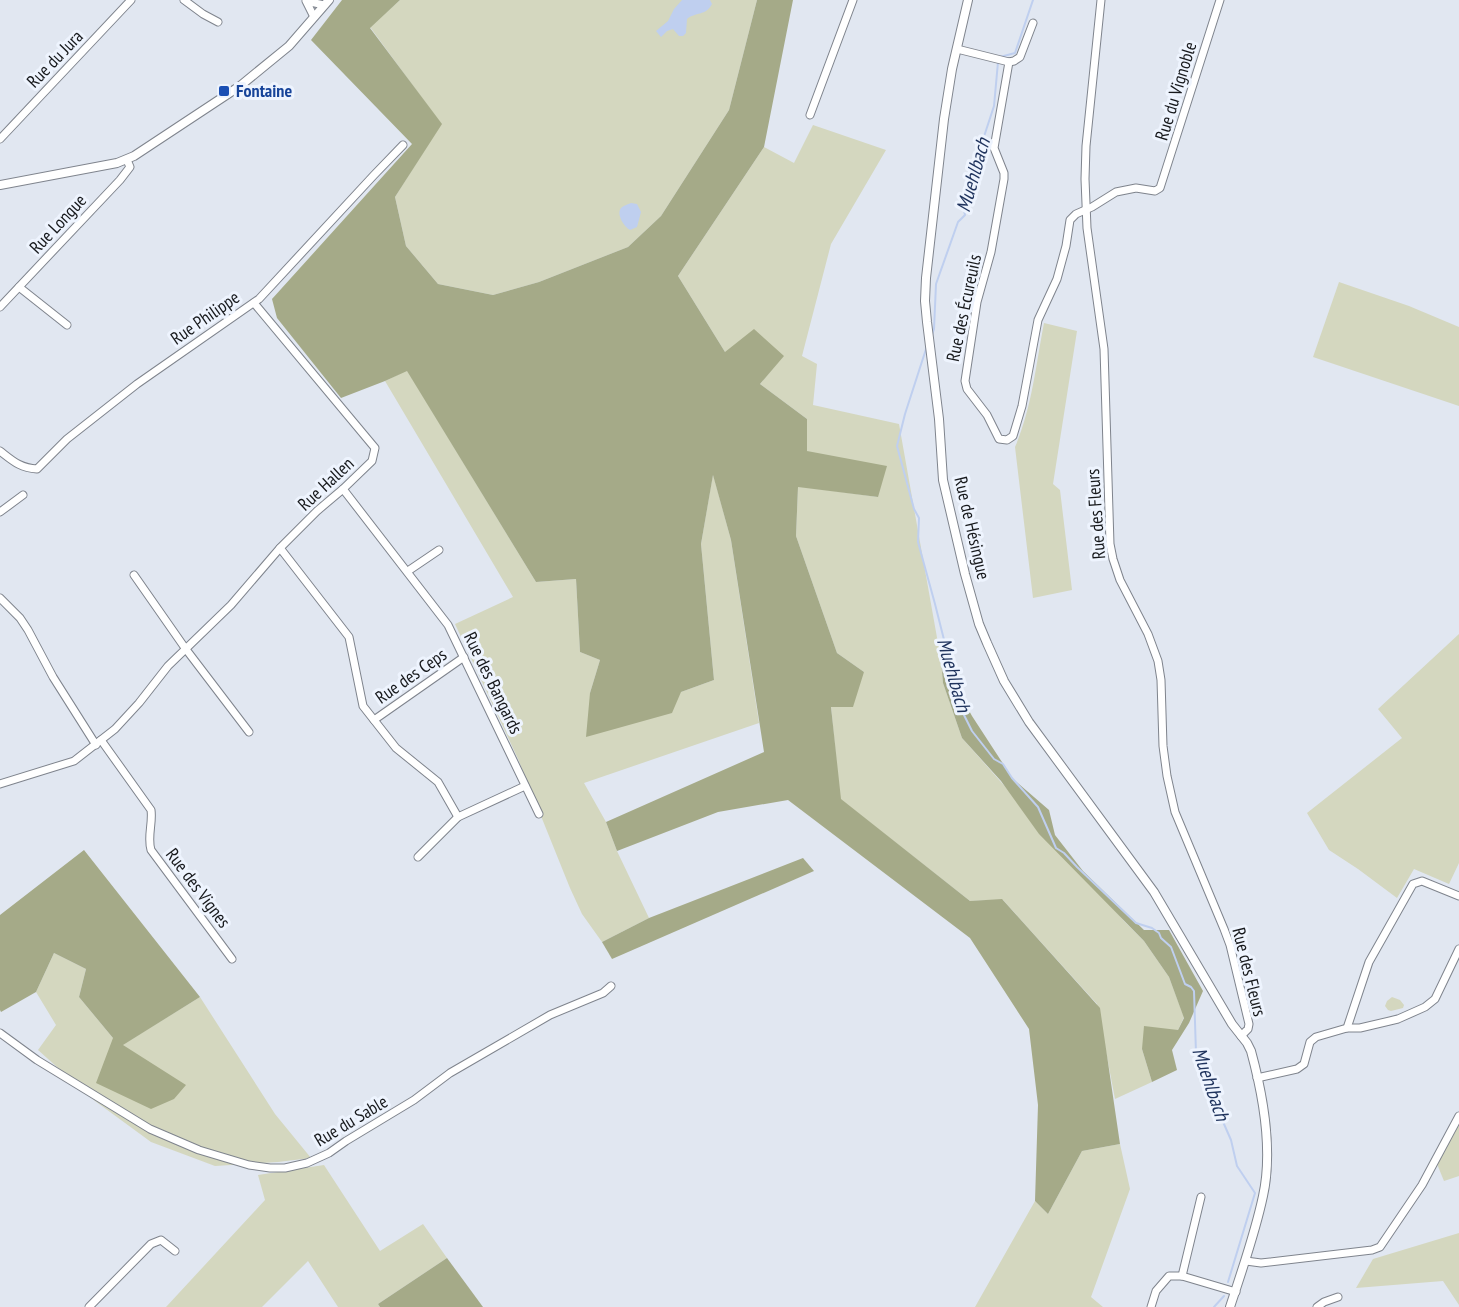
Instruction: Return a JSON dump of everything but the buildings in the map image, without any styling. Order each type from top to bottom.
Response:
[{"type":"street","name":"Rue du Jura","points":[[0,139],[131,0]]},
{"type":"street","points":[[184,0],[203,15],[218,22]]},
{"type":"street","points":[[306,0],[326,3]]},
{"type":"street","points":[[306,0],[314,17]]},
{"type":"street","points":[[810,115],[852,0]]},
{"type":"street","name":"Rue de Hésingue","points":[[968,0],[944,120],[926,278],[928,332],[946,495],[980,624],[1002,676],[1021,709],[1154,892],[1232,1024],[1251,1051],[1266,1120],[1267,1157],[1263,1195],[1246,1261],[1230,1307]]},
{"type":"street","name":"Rue des Fleurs","points":[[1101,0],[1085,164],[1086,210],[1104,349],[1111,551],[1120,580],[1148,634],[1158,661],[1161,680],[1163,746],[1172,800],[1178,820],[1230,945],[1249,1024],[1248,1029],[1241,1036]]},
{"type":"street","name":"Rue du Vignoble","points":[[1086,210],[1120,191],[1136,188],[1158,190],[1162,184],[1220,0]]},
{"type":"street","points":[[0,185],[127,160],[240,86],[288,45],[326,3]]},
{"type":"street","name":"Rue des Écureuils","points":[[1033,23],[1020,57],[1014,61],[1007,61],[994,148],[1004,173],[1004,179],[991,252],[977,302],[965,381],[967,389],[992,423],[997,436],[1003,440],[1011,439],[1015,432],[1038,320],[1057,279],[1070,220],[1076,214],[1086,210]]},
{"type":"street","points":[[957,49],[1007,61]]},
{"type":"street","name":"Rue Philippe","points":[[0,451],[16,464],[37,469],[67,439],[137,384],[259,300],[403,145]]},
{"type":"street","name":"Rue Longue","points":[[0,307],[127,171],[130,167],[127,160]]},
{"type":"street","points":[[19,287],[67,325]]},
{"type":"street","name":"Rue Hallen","points":[[0,784],[74,761],[99,743],[129,715],[168,666],[231,604],[280,548],[372,461],[375,448],[254,303]]},
{"type":"street","name":"Rue des Bangards","points":[[343,489],[448,625],[539,814]]},
{"type":"street","points":[[0,512],[23,495]]},
{"type":"street","points":[[280,548],[349,637],[363,706],[396,748],[438,782],[458,816]]},
{"type":"street","points":[[408,571],[439,550]]},
{"type":"street","points":[[134,575],[185,648],[249,732]]},
{"type":"street","name":"Rue des Vignes","points":[[0,598],[20,618],[53,677],[99,743],[151,810],[149,844],[151,850],[232,959]]},
{"type":"street","name":"Rue des Ceps","points":[[375,720],[464,657]]},
{"type":"street","points":[[418,857],[458,816],[525,786]]},
{"type":"street","points":[[1347,1028],[1369,962],[1413,884],[1422,881],[1459,896]]},
{"type":"street","points":[[1257,1078],[1297,1069],[1304,1064],[1310,1042],[1316,1037],[1347,1028],[1360,1028],[1398,1019],[1425,1007],[1435,999],[1459,949]]},
{"type":"street","name":"Rue du Sable","points":[[1,1036],[150,1128],[199,1150],[240,1162],[270,1168],[285,1168],[308,1163],[329,1153],[414,1100],[450,1073],[550,1015],[603,993],[611,986]]},
{"type":"street","points":[[1246,1261],[1261,1263],[1372,1250],[1380,1247],[1422,1185],[1459,1117]]},
{"type":"street","points":[[1182,1275],[1201,1197]]},
{"type":"street","points":[[89,1307],[151,1244],[161,1240],[175,1251]]},
{"type":"street","points":[[1151,1307],[1156,1292],[1169,1276],[1182,1275],[1236,1292]]},
{"type":"street","points":[[1317,1307],[1338,1297]]},
{"type":"green space","points":[[342,0],[400,0],[370,28],[442,124],[395,197],[406,246],[438,284],[493,295],[539,282],[628,247],[661,216],[729,110],[757,0],[793,0],[764,147],[678,276],[725,352],[754,329],[784,356],[760,384],[807,419],[807,451],[887,466],[878,497],[798,487],[796,536],[837,653],[864,672],[853,707],[831,707],[841,799],[970,901],[1002,899],[1100,1008],[1120,1144],[1082,1151],[1048,1214],[1035,1201],[1038,1105],[1029,1029],[970,938],[788,800],[718,812],[617,851],[606,822],[764,752],[731,540],[713,475],[701,544],[714,680],[681,692],[672,713],[586,737],[590,693],[600,660],[580,652],[576,579],[536,582],[407,371],[341,398],[277,318],[272,299],[412,144],[311,40]]},
{"type":"green space","points":[[400,0],[757,0],[729,110],[661,216],[628,247],[539,282],[493,295],[438,284],[406,246],[395,197],[441,124],[370,27]]},
{"type":"green space","points":[[813,125],[886,150],[831,244],[802,356],[817,364],[813,405],[899,424],[941,660],[943,683],[962,738],[1144,941],[1169,977],[1184,1017],[1178,1030],[1142,1049],[1152,1082],[1115,1099],[1097,1004],[1003,900],[970,901],[840,799],[831,706],[864,672],[837,653],[796,536],[798,486],[878,497],[807,451],[807,419],[760,384],[783,356],[725,352],[678,276],[764,147],[794,163]]},
{"type":"green space","points":[[1339,282],[1409,306],[1459,327],[1459,406],[1313,357]]},
{"type":"green space","points":[[1044,323],[1077,331],[1053,484],[1060,490],[1072,590],[1033,598],[1015,447],[1030,401]]},
{"type":"green space","points":[[407,370],[536,582],[576,579],[580,652],[600,660],[590,693],[681,692],[714,680],[701,544],[713,474],[731,540],[759,723],[584,783],[606,822],[617,851],[649,918],[602,942],[582,914],[518,759],[455,624],[513,597],[385,381]]},
{"type":"green space","points":[[1459,634],[1459,863],[1449,884],[1414,869],[1397,898],[1329,850],[1307,813],[1402,738],[1378,709]]},
{"type":"green space","points":[[941,660],[972,716],[1013,779],[1049,810],[1055,835],[1083,871],[1144,930],[1169,930],[1203,991],[1189,1023],[1172,1050],[1177,1070],[1152,1082],[1142,1049],[1144,1026],[1178,1030],[1184,1018],[1169,977],[1144,941],[1039,834],[1001,781],[962,738],[943,683]]},
{"type":"green space","points":[[84,850],[200,997],[123,1045],[186,1085],[174,1099],[151,1109],[96,1083],[113,1038],[79,997],[86,969],[54,953],[36,992],[1,1012],[0,1010],[0,915]]},
{"type":"green space","points":[[803,858],[814,871],[612,959],[602,942],[649,918]]},
{"type":"green space","points":[[54,953],[86,969],[79,997],[113,1038],[122,1045],[200,997],[275,1114],[311,1158],[215,1166],[151,1142],[95,1101],[38,1050],[56,1025],[36,992]]},
{"type":"green space","points":[[1392,997],[1400,1000],[1404,1005],[1403,1008],[1388,1010],[1385,1006]]},
{"type":"green space","points":[[1459,1126],[1459,1176],[1444,1181],[1437,1164],[1454,1128]]},
{"type":"green space","points":[[1120,1144],[1130,1189],[1091,1297],[1103,1307],[975,1307],[1035,1201],[1048,1214],[1082,1151]]},
{"type":"green space","points":[[324,1165],[380,1251],[423,1224],[447,1258],[378,1304],[380,1307],[338,1307],[308,1261],[262,1307],[166,1307],[265,1200],[258,1175]]},
{"type":"green space","points":[[1459,1233],[1459,1305],[1443,1281],[1356,1288],[1373,1259]]},
{"type":"green space","points":[[447,1258],[483,1307],[380,1307],[378,1304]]},
{"type":"water","points":[[682,0],[710,0],[712,4],[704,12],[687,19],[686,33],[683,36],[679,36],[673,29],[661,37],[656,31],[668,21]]},
{"type":"water","points":[[631,203],[637,204],[641,212],[637,227],[630,230],[623,223],[619,214],[621,208]]},
{"type":"waterway","name":"Muehlbach","points":[[1000,57],[1015,53],[1033,0]]},
{"type":"waterway","name":"Muehlbach","points":[[932,335],[936,284],[958,222],[965,215],[963,206],[994,106],[998,62]]},
{"type":"waterway","name":"Muehlbach","points":[[927,346],[897,446],[914,509],[919,518],[918,542],[962,711],[972,731],[994,759],[1003,764],[1012,778],[1038,807],[1056,848],[1064,853],[1136,923],[1159,933],[1171,947],[1185,984],[1194,991],[1196,1053],[1231,1140],[1237,1166],[1255,1193],[1228,1282]]},
{"type":"waterway","points":[[1214,1307],[1224,1296]]},
{"type":"place","name":"Fontaine","points":[[224,91]]}]
